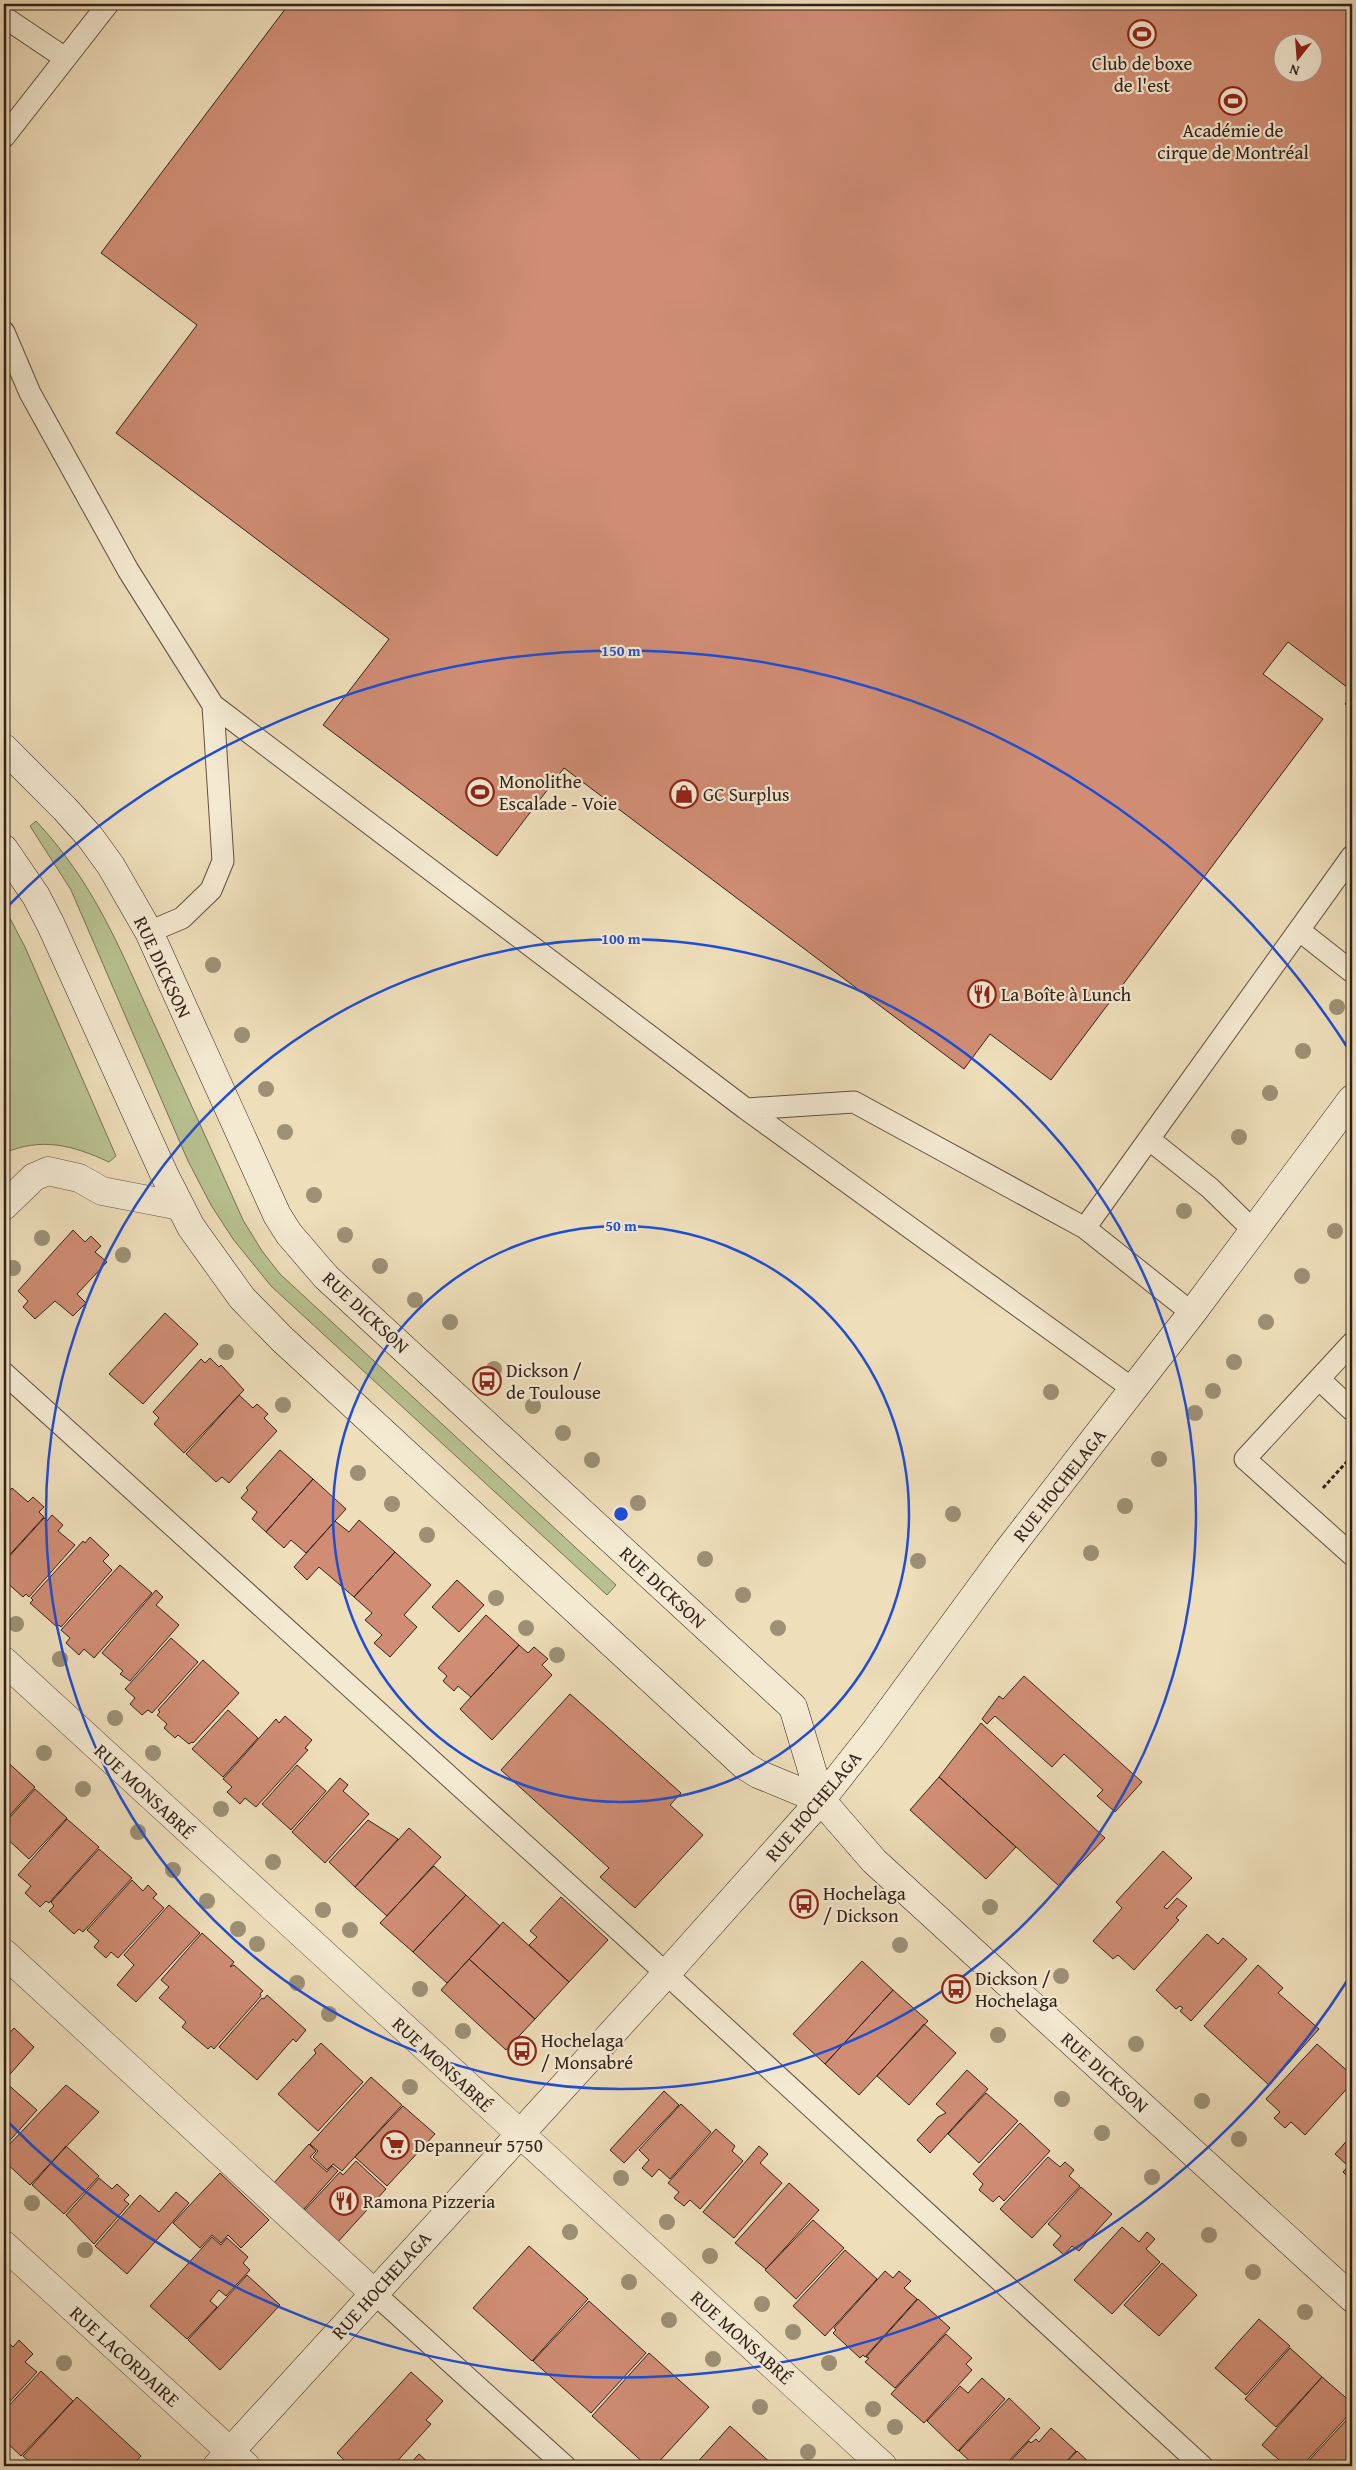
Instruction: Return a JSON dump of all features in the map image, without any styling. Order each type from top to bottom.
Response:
[{"type":"main road","name":"RUE DICKSON","points":[[4,748],[90,837],[112,866],[149,932],[277,1215],[289,1234],[326,1277],[793,1707],[822,1800],[874,1861],[1352,2298]]},
{"type":"main road","name":"RUE DICKSON","points":[[4,849],[32,889],[51,924],[180,1206],[224,1275],[260,1317],[745,1766],[758,1774],[822,1800]]},
{"type":"main road","name":"RUE HOCHELAGA","points":[[231,2462],[374,2293],[666,1974],[822,1800],[874,1734],[1006,1553],[1192,1313],[1352,1099]]},
{"type":"main road","points":[[4,1206],[34,1177],[48,1171],[79,1178],[102,1191],[180,1206]]},
{"type":"main road","name":"RUE MONSABRÉ","points":[[4,1662],[883,2466]]},
{"type":"main road","points":[[4,1953],[374,2293]]},
{"type":"main road","name":"RUE LACORDAIRE","points":[[4,2245],[231,2462]]},
{"type":"lane","points":[[4,137],[108,4]]},
{"type":"lane","points":[[4,17],[65,58]]},
{"type":"lane","points":[[4,332],[30,393],[124,561],[213,705],[746,1109],[1133,1389]]},
{"type":"lane","points":[[149,932],[182,918],[211,890],[222,860],[213,705]]},
{"type":"lane","points":[[1086,1228],[1352,856]]},
{"type":"lane","points":[[1300,930],[1352,972]]},
{"type":"lane","points":[[746,1109],[854,1102],[1086,1228],[1192,1313]]},
{"type":"lane","points":[[1150,1140],[1210,1188],[1253,1230]]},
{"type":"lane","points":[[1352,1344],[1246,1459],[1352,1555]]},
{"type":"lane","points":[[4,1373],[666,1974],[1202,2466]]},
{"type":"lane","points":[[1318,1380],[1352,1410]]},
{"type":"lane","points":[[374,2293],[565,2466]]},
{"type":"path","points":[[1303,1511],[1352,1456]]},
{"type":"green space","points":[[36,821],[75,869],[118,944],[243,1220],[262,1251],[280,1274],[616,1585],[607,1595],[271,1286],[233,1239],[211,1205],[188,1161],[71,890],[30,826]]},
{"type":"green space","points":[[4,907],[25,947],[116,1156],[109,1162],[70,1147],[57,1145],[31,1145],[4,1153]]},
{"type":"building","points":[[289,4],[1352,4],[1352,691],[1288,642],[1263,674],[1323,719],[1051,1080],[990,1034],[964,1069],[564,768],[497,856],[323,725],[389,639],[116,433],[197,325],[101,253]]},
{"type":"building","points":[[1352,695],[1352,710],[1345,704]]},
{"type":"building","points":[[73,1230],[85,1242],[91,1236],[101,1246],[95,1252],[107,1262],[77,1294],[86,1303],[73,1316],[55,1301],[35,1319],[23,1307],[28,1301],[18,1291]]},
{"type":"building","points":[[165,1313],[198,1344],[143,1404],[109,1374]]},
{"type":"building","points":[[210,1358],[219,1367],[221,1365],[244,1390],[184,1453],[154,1424],[159,1418],[153,1412],[201,1359],[205,1363]]},
{"type":"building","points":[[239,1395],[253,1408],[257,1404],[268,1414],[264,1418],[277,1431],[229,1483],[222,1477],[216,1482],[186,1454]]},
{"type":"building","points":[[280,1450],[313,1479],[266,1532],[252,1519],[257,1512],[241,1498],[248,1490],[246,1488]]},
{"type":"building","points":[[313,1479],[346,1509],[306,1553],[291,1540],[284,1548],[266,1532]]},
{"type":"building","points":[[12,1488],[28,1502],[33,1497],[44,1507],[39,1512],[44,1517],[4,1561],[4,1497]]},
{"type":"building","points":[[52,1515],[63,1525],[58,1531],[75,1545],[29,1597],[26,1594],[23,1597],[4,1580],[4,1562],[44,1518],[47,1521]]},
{"type":"building","points":[[359,1520],[395,1552],[354,1597],[319,1567],[307,1580],[294,1567],[335,1521],[349,1532]]},
{"type":"building","points":[[90,1537],[109,1555],[103,1561],[112,1570],[61,1627],[59,1625],[57,1627],[30,1603],[33,1600],[31,1598],[83,1541],[85,1543]]},
{"type":"building","points":[[395,1552],[431,1585],[404,1615],[417,1627],[390,1657],[374,1643],[382,1635],[365,1620],[372,1613],[354,1597]]},
{"type":"building","points":[[120,1565],[152,1593],[94,1658],[84,1649],[79,1655],[66,1643],[70,1638],[61,1630]]},
{"type":"building","points":[[457,1580],[484,1605],[459,1632],[432,1607]]},
{"type":"building","points":[[156,1590],[163,1597],[156,1605],[179,1625],[130,1681],[120,1674],[123,1671],[102,1653]]},
{"type":"building","points":[[486,1615],[519,1645],[471,1697],[458,1686],[454,1691],[443,1681],[447,1676],[438,1668]]},
{"type":"building","points":[[171,1638],[198,1662],[152,1713],[148,1710],[142,1715],[130,1704],[135,1698],[125,1689]]},
{"type":"building","points":[[519,1645],[528,1653],[534,1647],[548,1659],[542,1665],[552,1675],[492,1740],[460,1709]]},
{"type":"building","points":[[203,1660],[239,1693],[193,1743],[189,1744],[178,1735],[175,1738],[164,1728],[167,1724],[157,1715],[160,1712],[158,1710]]},
{"type":"building","points":[[1024,1676],[1142,1782],[1115,1812],[1097,1796],[1103,1790],[1064,1754],[1052,1767],[995,1716],[987,1724],[982,1719],[999,1696],[1003,1699]]},
{"type":"building","points":[[570,1694],[681,1793],[670,1805],[703,1835],[635,1908],[600,1877],[609,1868],[501,1770]]},
{"type":"building","points":[[228,1710],[258,1738],[223,1777],[192,1749]]},
{"type":"building","points":[[285,1716],[312,1740],[305,1748],[308,1750],[256,1807],[245,1798],[240,1804],[227,1792],[232,1787],[223,1779],[276,1719],[279,1723]]},
{"type":"building","points":[[981,1723],[1105,1838],[1059,1886],[939,1777]]},
{"type":"building","points":[[4,1759],[35,1787],[4,1822]]},
{"type":"building","points":[[297,1765],[326,1791],[291,1830],[262,1804]]},
{"type":"building","points":[[939,1777],[1016,1847],[986,1879],[910,1810]]},
{"type":"building","points":[[340,1778],[348,1785],[343,1791],[369,1814],[325,1863],[292,1832]]},
{"type":"building","points":[[35,1789],[67,1818],[29,1859],[4,1836],[4,1824]]},
{"type":"building","points":[[67,1819],[99,1847],[49,1903],[46,1901],[40,1907],[25,1893],[31,1886],[18,1875]]},
{"type":"building","points":[[368,1820],[398,1839],[355,1887],[329,1862]]},
{"type":"building","points":[[409,1828],[441,1857],[387,1916],[355,1887]]},
{"type":"building","points":[[99,1849],[132,1878],[83,1932],[79,1929],[74,1934],[49,1911],[54,1906],[51,1902]]},
{"type":"building","points":[[1163,1851],[1192,1878],[1164,1907],[1167,1909],[1177,1898],[1187,1906],[1176,1918],[1179,1920],[1134,1970],[1118,1955],[1113,1959],[1093,1941],[1122,1908],[1116,1902]]},
{"type":"building","points":[[434,1866],[466,1895],[413,1952],[380,1923]]},
{"type":"building","points":[[132,1880],[143,1891],[148,1885],[157,1894],[153,1898],[164,1908],[118,1958],[111,1952],[106,1958],[94,1947],[99,1941],[87,1930]]},
{"type":"building","points":[[466,1895],[500,1926],[447,1983],[413,1952]]},
{"type":"building","points":[[561,1897],[608,1940],[569,1982],[529,1945],[537,1937],[530,1931]]},
{"type":"building","points":[[169,1905],[200,1933],[136,2002],[117,1985],[134,1965],[124,1955]]},
{"type":"building","points":[[503,1922],[569,1982],[535,2019],[469,1959]]},
{"type":"building","points":[[202,1933],[234,1962],[230,1967],[234,1965],[263,1991],[260,1994],[261,1996],[214,2049],[211,2046],[208,2049],[182,2027],[186,2022],[159,1998],[169,1987],[161,1980]]},
{"type":"building","points":[[1207,1934],[1218,1944],[1223,1938],[1247,1959],[1191,2021],[1180,2011],[1183,2008],[1180,2006],[1176,2009],[1156,1990]]},
{"type":"building","points":[[469,1959],[535,2019],[506,2050],[441,1990]]},
{"type":"building","points":[[862,1961],[893,1990],[825,2064],[793,2034]]},
{"type":"building","points":[[1258,1965],[1283,1988],[1278,1993],[1319,2029],[1269,2085],[1204,2026]]},
{"type":"building","points":[[893,1990],[928,2021],[859,2095],[825,2064]]},
{"type":"building","points":[[267,1995],[306,2030],[296,2042],[293,2039],[257,2080],[219,2047],[262,1998],[264,1999]]},
{"type":"building","points":[[924,2024],[956,2053],[909,2105],[877,2076]]},
{"type":"building","points":[[14,2028],[34,2047],[4,2081],[4,2039]]},
{"type":"building","points":[[321,2043],[363,2082],[318,2131],[278,2094],[316,2053],[314,2050]]},
{"type":"building","points":[[1317,2044],[1352,2075],[1352,2083],[1305,2135],[1291,2122],[1285,2128],[1274,2118],[1280,2112],[1266,2099]]},
{"type":"building","points":[[967,2070],[988,2089],[930,2153],[917,2140],[938,2117],[946,2113],[936,2104]]},
{"type":"building","points":[[371,2077],[402,2105],[342,2171],[333,2164],[327,2170],[313,2157],[318,2151],[310,2144]]},
{"type":"building","points":[[4,2083],[37,2110],[4,2147]]},
{"type":"building","points":[[66,2085],[99,2112],[30,2185],[4,2161],[4,2150]]},
{"type":"building","points":[[664,2091],[679,2105],[624,2163],[610,2150]]},
{"type":"building","points":[[986,2093],[1018,2121],[979,2163],[948,2134]]},
{"type":"building","points":[[681,2104],[711,2132],[670,2179],[659,2169],[652,2177],[642,2168],[649,2160],[639,2150]]},
{"type":"building","name":"Depanneur 5750","points":[[403,2106],[435,2134],[387,2186],[355,2157]]},
{"type":"building","points":[[1020,2123],[1050,2151],[1004,2201],[999,2196],[993,2202],[979,2190],[983,2184],[973,2174]]},
{"type":"building","points":[[716,2129],[735,2146],[732,2151],[743,2161],[700,2209],[690,2200],[684,2206],[674,2198],[679,2192],[668,2183]]},
{"type":"building","points":[[1352,2135],[1352,2181],[1343,2172],[1348,2166],[1335,2154]]},
{"type":"building","points":[[309,2144],[316,2151],[310,2157],[327,2172],[332,2166],[338,2171],[303,2210],[273,2184]]},
{"type":"building","points":[[66,2146],[99,2176],[64,2214],[32,2185]]},
{"type":"building","points":[[759,2146],[768,2154],[760,2163],[782,2183],[734,2238],[703,2212]]},
{"type":"building","points":[[1048,2157],[1060,2167],[1065,2162],[1074,2170],[1069,2176],[1080,2186],[1032,2238],[1000,2209]]},
{"type":"building","name":"Ramona Pizzeria","points":[[356,2161],[386,2189],[336,2244],[302,2213],[340,2172],[343,2175]]},
{"type":"building","points":[[220,2173],[269,2220],[241,2248],[228,2235],[221,2243],[212,2235],[200,2248],[173,2223]]},
{"type":"building","points":[[99,2178],[112,2189],[117,2184],[129,2195],[124,2200],[129,2204],[94,2244],[66,2215]]},
{"type":"building","points":[[789,2183],[819,2210],[766,2269],[735,2243]]},
{"type":"building","points":[[1081,2187],[1112,2214],[1079,2251],[1072,2246],[1064,2255],[1053,2245],[1061,2236],[1048,2224]]},
{"type":"building","points":[[176,2192],[189,2203],[127,2274],[95,2246],[140,2195],[159,2212]]},
{"type":"building","points":[[813,2220],[844,2248],[796,2299],[765,2270]]},
{"type":"building","points":[[1122,2227],[1139,2242],[1147,2232],[1155,2239],[1146,2249],[1160,2262],[1112,2314],[1074,2280]]},
{"type":"building","points":[[212,2237],[221,2245],[227,2238],[248,2257],[243,2263],[250,2270],[226,2296],[219,2290],[210,2301],[217,2307],[187,2339],[150,2306]]},
{"type":"building","points":[[529,2246],[588,2299],[532,2361],[473,2308]]},
{"type":"building","points":[[845,2250],[877,2279],[825,2336],[793,2306]]},
{"type":"building","points":[[1162,2263],[1197,2295],[1159,2336],[1124,2305]]},
{"type":"building","points":[[885,2271],[893,2278],[899,2271],[911,2281],[904,2288],[917,2299],[865,2357],[863,2355],[860,2358],[833,2333],[836,2330],[834,2328]]},
{"type":"building","points":[[247,2275],[280,2305],[220,2370],[188,2340]]},
{"type":"building","points":[[918,2299],[950,2328],[895,2388],[865,2362],[869,2358],[866,2357]]},
{"type":"building","points":[[589,2301],[646,2353],[591,2413],[533,2361]]},
{"type":"building","points":[[1259,2319],[1290,2346],[1246,2395],[1215,2368]]},
{"type":"building","points":[[946,2334],[972,2358],[966,2364],[972,2370],[924,2423],[891,2394]]},
{"type":"building","points":[[4,2339],[13,2347],[19,2340],[33,2354],[25,2362],[37,2372],[4,2408]]},
{"type":"building","points":[[1290,2348],[1322,2377],[1276,2427],[1245,2399]]},
{"type":"building","points":[[649,2353],[709,2407],[655,2466],[647,2466],[592,2416]]},
{"type":"building","points":[[41,2371],[73,2401],[21,2456],[4,2440],[4,2411]]},
{"type":"building","points":[[411,2372],[443,2401],[426,2420],[431,2424],[393,2466],[350,2466],[337,2453]]},
{"type":"building","points":[[1322,2377],[1352,2403],[1352,2411],[1302,2466],[1286,2466],[1262,2445]]},
{"type":"building","points":[[982,2378],[1005,2399],[958,2451],[927,2421],[960,2386],[968,2393]]},
{"type":"building","points":[[77,2397],[141,2456],[132,2466],[35,2466],[23,2456]]},
{"type":"building","points":[[1009,2398],[1040,2428],[1004,2466],[975,2466],[959,2451]]},
{"type":"building","points":[[1352,2414],[1352,2466],[1304,2466]]},
{"type":"building","points":[[730,2426],[774,2466],[694,2466]]},
{"type":"building","points":[[1051,2428],[1076,2451],[1062,2466],[1006,2466],[1029,2441],[1031,2443],[1036,2439],[1039,2442]]},
{"type":"building","points":[[1077,2451],[1093,2466],[1063,2466]]},
{"type":"building","points":[[419,2454],[432,2466],[408,2466]]},
{"type":"building","points":[[438,2460],[446,2466],[432,2466]]},
{"type":"place","name":"Club de boxe de l'est","points":[[1142,34]]},
{"type":"place","name":"Académie de cirque de Montréal","points":[[1233,101]]},
{"type":"place","name":"Monolithe Escalade - Voie","points":[[480,792]]},
{"type":"place","name":"GC Surplus","points":[[684,794]]},
{"type":"place","name":"La Boîte à Lunch","points":[[982,994]]},
{"type":"place","name":"Dickson / de Toulouse","points":[[487,1381]]},
{"type":"place","name":"Hochelaga / Dickson","points":[[804,1904]]},
{"type":"place","name":"Dickson / Hochelaga","points":[[956,1989]]},
{"type":"place","name":"Hochelaga / Monsabré","points":[[522,2051]]},
{"type":"place","name":"Depanneur 5750","points":[[395,2145]]},
{"type":"place","name":"Ramona Pizzeria","points":[[344,2201]]}]
